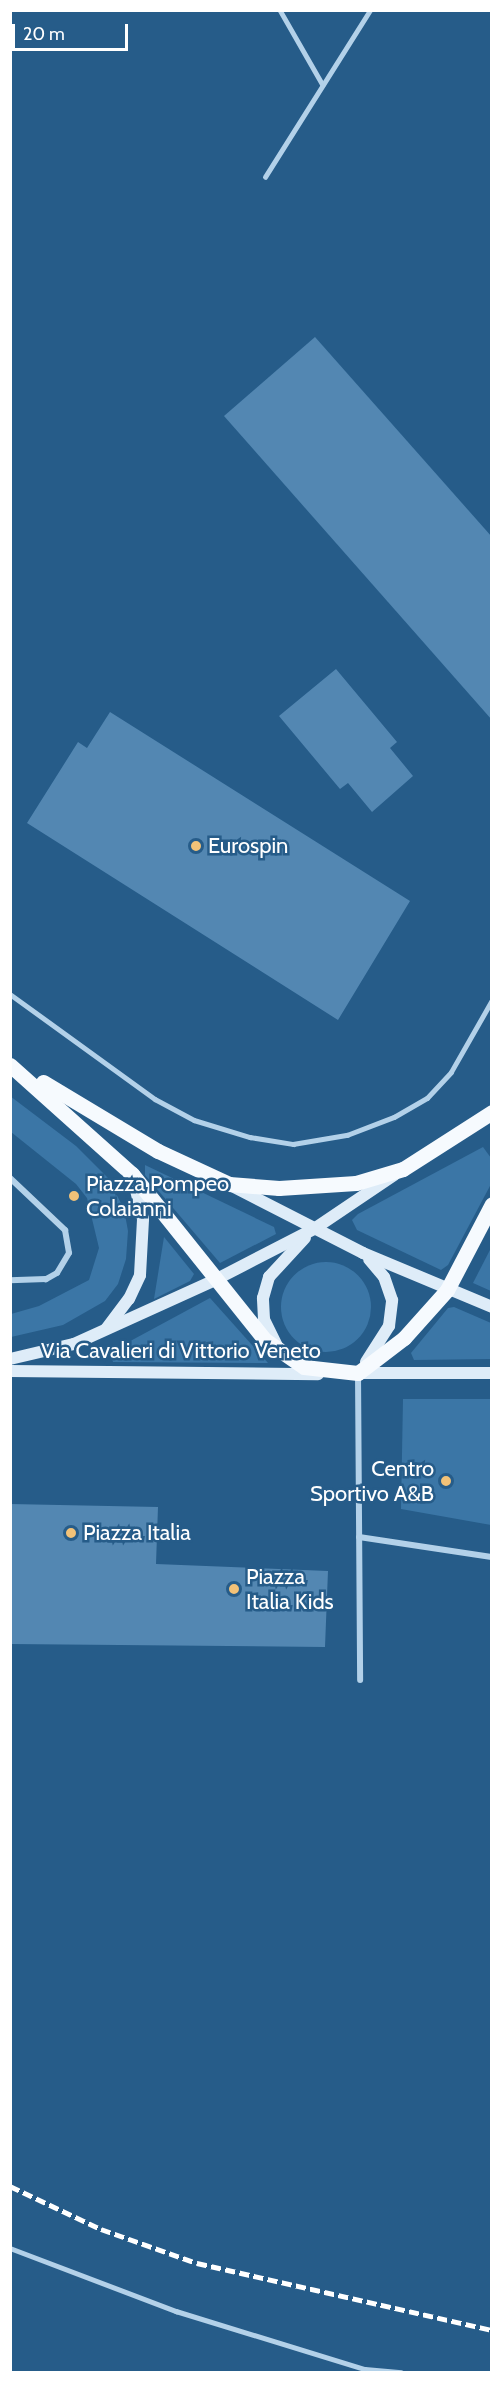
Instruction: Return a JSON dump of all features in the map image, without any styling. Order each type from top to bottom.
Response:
[{"type":"main road","points":[[10,1063],[132,1174],[265,1340],[304,1367],[354,1372],[404,1338],[447,1290],[492,1204]]},
{"type":"main road","points":[[10,1063],[158,1151],[229,1184],[363,1253],[492,1307]]},
{"type":"main road","points":[[10,1359],[74,1344],[215,1280],[314,1228],[492,1112]]},
{"type":"main road","points":[[229,1184],[318,1188],[403,1169]]},
{"type":"main road","points":[[104,1331],[129,1299],[140,1275],[143,1219],[132,1174]]},
{"type":"main road","points":[[286,1356],[272,1340],[264,1319],[263,1298],[269,1277],[314,1228]]},
{"type":"main road","points":[[354,1372],[389,1326],[391,1308],[384,1276],[363,1253]]},
{"type":"main road","name":"Via Cavalieri di Vittorio Veneto","points":[[10,1371],[281,1376],[354,1372],[492,1373]]},
{"type":"street","points":[[10,1178],[65,1230],[69,1253],[57,1273],[46,1279],[10,1280]]},
{"type":"street","points":[[354,1372],[360,1680]]},
{"type":"street","points":[[359,1537],[492,1557]]},
{"type":"lane","points":[[280,10],[323,85]]},
{"type":"lane","points":[[265,177],[370,10]]},
{"type":"lane","points":[[10,994],[155,1099],[194,1120],[250,1137],[293,1144],[347,1136],[394,1118],[427,1098],[451,1072],[492,1000]]},
{"type":"lane","points":[[10,2248],[176,2311],[364,2371],[401,2373]]},
{"type":"shaded area","points":[[10,1096],[76,1146],[108,1178],[124,1209],[128,1231],[126,1259],[118,1284],[105,1301],[63,1325],[11,1337],[11,1314],[39,1306],[89,1280],[99,1248],[87,1198],[76,1184],[11,1132]]},
{"type":"shaded area","points":[[483,1147],[491,1158],[491,1184],[448,1265],[441,1270],[357,1230],[352,1220],[358,1214]]},
{"type":"shaded area","points":[[145,1165],[274,1227],[276,1234],[220,1263],[145,1175]]},
{"type":"shaded area","points":[[164,1237],[194,1274],[190,1281],[154,1299]]},
{"type":"shaded area","points":[[491,1248],[491,1291],[473,1283]]},
{"type":"shaded area","points":[[326,1262],[343,1266],[358,1275],[367,1290],[371,1307],[367,1324],[358,1339],[343,1348],[326,1352],[309,1348],[294,1339],[285,1324],[281,1307],[285,1290],[294,1275],[309,1266]]},
{"type":"shaded area","points":[[210,1298],[268,1363],[113,1362],[110,1352]]},
{"type":"shaded area","points":[[454,1307],[491,1323],[491,1359],[414,1360],[411,1353],[448,1308]]},
{"type":"shaded area","name":"Centro Sportivo A&B","points":[[403,1399],[491,1399],[491,1525],[401,1509]]},
{"type":"building","points":[[315,337],[492,537],[492,720],[224,416]]},
{"type":"building","points":[[336,669],[397,742],[390,748],[413,776],[372,812],[348,783],[340,789],[279,716]]},
{"type":"building","points":[[110,712],[410,901],[338,1020],[27,823],[78,742],[87,748]]},
{"type":"building","points":[[10,1504],[158,1507],[156,1564],[328,1571],[325,1647],[10,1644]]},
{"type":"railway","points":[[10,2186],[101,2229],[197,2263],[492,2330]]},
{"type":"place","name":"Eurospin","points":[[196,846]]},
{"type":"place","name":"Piazza Pompeo Colaianni","points":[[74,1196]]},
{"type":"place","name":"Centro Sportivo A&B","points":[[446,1481]]},
{"type":"place","name":"Piazza Italia","points":[[71,1533]]},
{"type":"place","name":"Piazza Italia Kids","points":[[234,1589]]}]
